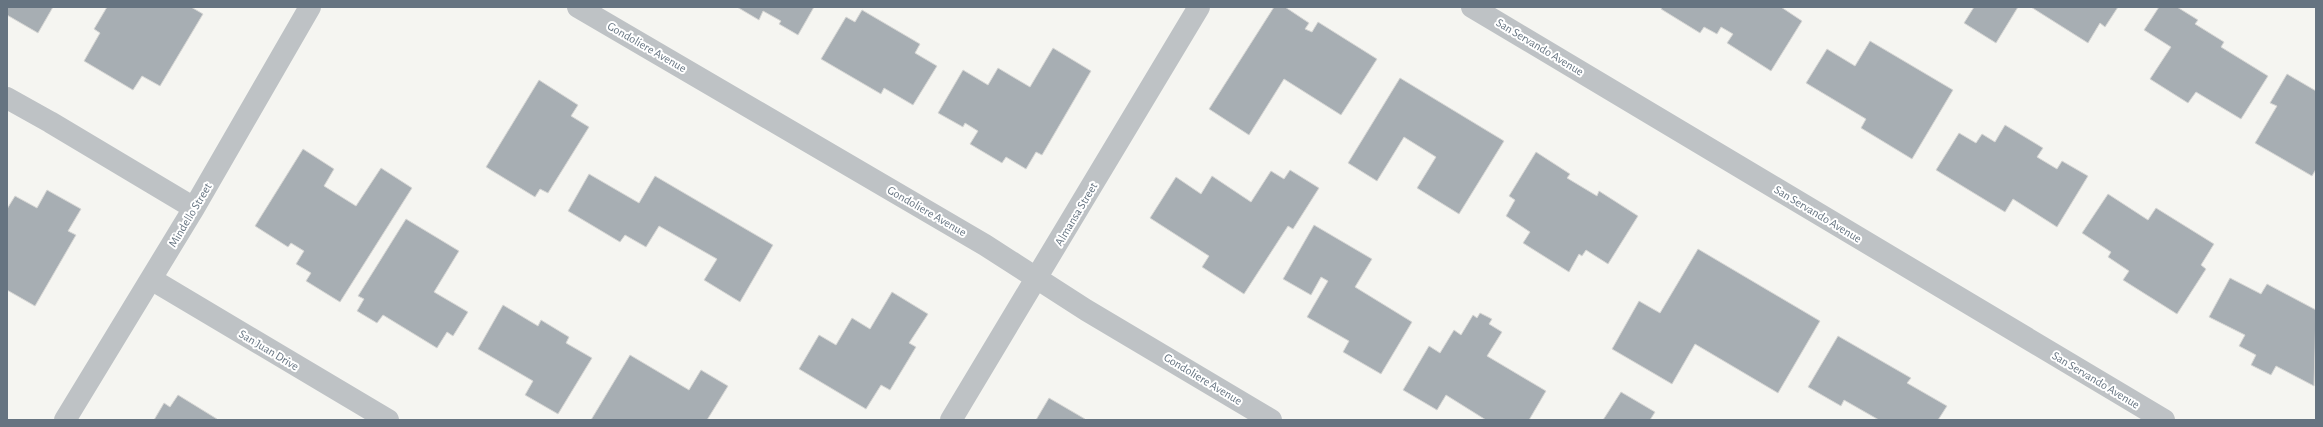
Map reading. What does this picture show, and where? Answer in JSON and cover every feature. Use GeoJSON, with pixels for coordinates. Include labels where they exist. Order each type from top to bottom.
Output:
{"type":"FeatureCollection","features":[{"type":"Feature","properties":{"kind":"street","name":"Mindello Street"},"geometry":{"type":"LineString","coordinates":[[65,420],[194,208],[310,7]]}},
{"type":"Feature","properties":{"kind":"street","name":"Gondoliere Avenue"},"geometry":{"type":"LineString","coordinates":[[578,7],[985,245],[1086,310],[1271,420]]}},
{"type":"Feature","properties":{"kind":"street","name":"Almansa Street"},"geometry":{"type":"LineString","coordinates":[[951,420],[1199,7]]}},
{"type":"Feature","properties":{"kind":"street","name":"San Servando Avenue"},"geometry":{"type":"LineString","coordinates":[[1472,7],[2164,420]]}},
{"type":"Feature","properties":{"kind":"street"},"geometry":{"type":"LineString","coordinates":[[7,98],[194,208]]}},
{"type":"Feature","properties":{"kind":"street","name":"San Juan Drive"},"geometry":{"type":"LineString","coordinates":[[151,279],[388,420]]}},
{"type":"Feature","properties":{"kind":"building"},"geometry":{"type":"Polygon","coordinates":[[[7,7],[53,7],[38,33],[7,15],[7,7]]]}},
{"type":"Feature","properties":{"kind":"building"},"geometry":{"type":"Polygon","coordinates":[[[107,7],[191,7],[203,14],[160,86],[142,76],[133,90],[84,61],[100,33],[94,29],[107,7]]]}},
{"type":"Feature","properties":{"kind":"building"},"geometry":{"type":"Polygon","coordinates":[[[737,7],[814,7],[798,35],[779,24],[781,21],[763,11],[759,20],[737,7]]]}},
{"type":"Feature","properties":{"kind":"building"},"geometry":{"type":"Polygon","coordinates":[[[1274,7],[1285,7],[1309,23],[1305,29],[1312,32],[1318,22],[1377,59],[1341,115],[1284,79],[1249,135],[1209,109],[1274,7]]]}},
{"type":"Feature","properties":{"kind":"building"},"geometry":{"type":"Polygon","coordinates":[[[1662,7],[1781,7],[1802,21],[1771,71],[1727,43],[1733,34],[1721,27],[1717,34],[1704,27],[1700,33],[1661,9],[1662,7]]]}},
{"type":"Feature","properties":{"kind":"building"},"geometry":{"type":"Polygon","coordinates":[[[1974,7],[2018,7],[1996,43],[1964,23],[1974,7]]]}},
{"type":"Feature","properties":{"kind":"building"},"geometry":{"type":"Polygon","coordinates":[[[2031,7],[2118,7],[2105,27],[2100,23],[2088,43],[2031,7]]]}},
{"type":"Feature","properties":{"kind":"building"},"geometry":{"type":"Polygon","coordinates":[[[2159,7],[2177,7],[2198,20],[2195,24],[2224,42],[2221,47],[2268,76],[2241,119],[2196,92],[2188,103],[2150,79],[2171,47],[2144,30],[2159,7]]]}},
{"type":"Feature","properties":{"kind":"building"},"geometry":{"type":"Polygon","coordinates":[[[862,10],[920,44],[915,53],[937,66],[913,105],[884,88],[881,94],[821,59],[846,17],[855,22],[862,10]]]}},
{"type":"Feature","properties":{"kind":"building"},"geometry":{"type":"Polygon","coordinates":[[[1870,41],[1953,90],[1912,159],[1861,128],[1866,119],[1806,83],[1827,49],[1855,66],[1870,41]]]}},
{"type":"Feature","properties":{"kind":"building"},"geometry":{"type":"Polygon","coordinates":[[[1053,48],[1091,71],[1042,155],[1036,152],[1026,169],[1006,157],[1002,163],[970,144],[978,131],[965,123],[963,127],[938,113],[963,70],[988,85],[998,68],[1030,87],[1053,48]]]}},
{"type":"Feature","properties":{"kind":"building"},"geometry":{"type":"Polygon","coordinates":[[[2287,74],[2316,91],[2316,169],[2312,176],[2255,143],[2277,106],[2270,103],[2287,74]]]}},
{"type":"Feature","properties":{"kind":"building"},"geometry":{"type":"Polygon","coordinates":[[[1400,78],[1504,141],[1459,214],[1417,188],[1436,157],[1404,137],[1377,181],[1348,163],[1400,78]]]}},
{"type":"Feature","properties":{"kind":"building"},"geometry":{"type":"Polygon","coordinates":[[[539,80],[578,105],[571,116],[589,127],[548,193],[540,189],[535,197],[486,167],[539,80]]]}},
{"type":"Feature","properties":{"kind":"building"},"geometry":{"type":"Polygon","coordinates":[[[2005,125],[2043,148],[2037,157],[2057,169],[2062,161],[2088,176],[2057,227],[2013,199],[2005,212],[1936,170],[1959,133],[1976,143],[1982,134],[1995,142],[2005,125]]]}},
{"type":"Feature","properties":{"kind":"building"},"geometry":{"type":"Polygon","coordinates":[[[303,149],[334,169],[324,186],[356,206],[381,168],[412,188],[340,302],[306,281],[311,273],[296,264],[304,251],[291,243],[288,247],[255,226],[303,149]]]}},
{"type":"Feature","properties":{"kind":"building"},"geometry":{"type":"Polygon","coordinates":[[[1536,152],[1570,174],[1567,178],[1597,196],[1599,191],[1638,216],[1608,264],[1586,250],[1582,256],[1579,254],[1569,272],[1523,243],[1530,232],[1506,216],[1515,200],[1509,196],[1536,152]]]}},
{"type":"Feature","properties":{"kind":"building"},"geometry":{"type":"Polygon","coordinates":[[[1290,170],[1319,188],[1293,229],[1288,226],[1244,294],[1202,267],[1209,256],[1150,218],[1176,177],[1201,194],[1212,176],[1251,202],[1271,171],[1284,179],[1290,170]]]}},
{"type":"Feature","properties":{"kind":"building"},"geometry":{"type":"Polygon","coordinates":[[[589,174],[639,203],[655,176],[773,245],[740,302],[704,280],[717,259],[659,226],[646,247],[625,235],[620,242],[568,211],[589,174]]]}},
{"type":"Feature","properties":{"kind":"building"},"geometry":{"type":"Polygon","coordinates":[[[47,190],[81,209],[68,231],[76,235],[35,306],[7,290],[7,209],[15,196],[37,208],[47,190]]]}},
{"type":"Feature","properties":{"kind":"building"},"geometry":{"type":"Polygon","coordinates":[[[2108,194],[2148,220],[2156,208],[2214,244],[2201,265],[2206,269],[2177,314],[2123,280],[2129,271],[2108,257],[2111,252],[2082,233],[2108,194]]]}},
{"type":"Feature","properties":{"kind":"building"},"geometry":{"type":"Polygon","coordinates":[[[406,219],[459,251],[434,292],[468,312],[453,336],[447,332],[437,348],[383,315],[377,323],[357,311],[364,299],[358,296],[406,219]]]}},
{"type":"Feature","properties":{"kind":"building"},"geometry":{"type":"Polygon","coordinates":[[[1314,225],[1372,259],[1355,287],[1412,322],[1381,374],[1343,352],[1349,341],[1307,317],[1328,281],[1321,277],[1311,295],[1283,279],[1314,225]]]}},
{"type":"Feature","properties":{"kind":"building"},"geometry":{"type":"Polygon","coordinates":[[[1698,249],[1820,321],[1778,393],[1695,344],[1672,384],[1612,349],[1639,301],[1660,313],[1698,249]]]}},
{"type":"Feature","properties":{"kind":"building"},"geometry":{"type":"Polygon","coordinates":[[[2230,278],[2261,294],[2267,284],[2316,310],[2314,386],[2276,366],[2271,375],[2251,365],[2256,355],[2239,346],[2245,335],[2209,317],[2230,278]]]}},
{"type":"Feature","properties":{"kind":"building"},"geometry":{"type":"Polygon","coordinates":[[[892,292],[928,314],[909,343],[916,347],[890,390],[881,385],[866,409],[799,369],[819,335],[836,345],[852,318],[870,329],[892,292]]]}},
{"type":"Feature","properties":{"kind":"building"},"geometry":{"type":"Polygon","coordinates":[[[503,305],[538,326],[541,320],[569,337],[566,343],[592,358],[558,414],[525,395],[533,381],[478,349],[503,305]]]}},
{"type":"Feature","properties":{"kind":"building"},"geometry":{"type":"Polygon","coordinates":[[[1480,313],[1492,319],[1489,324],[1502,332],[1487,356],[1546,391],[1529,420],[1486,420],[1446,395],[1437,410],[1403,390],[1429,346],[1440,353],[1454,330],[1461,335],[1473,315],[1477,318],[1480,313]]]}},
{"type":"Feature","properties":{"kind":"building"},"geometry":{"type":"Polygon","coordinates":[[[1838,336],[1911,378],[1907,383],[1947,406],[1938,420],[1879,420],[1844,400],[1841,406],[1808,387],[1838,336]]]}},
{"type":"Feature","properties":{"kind":"building"},"geometry":{"type":"Polygon","coordinates":[[[630,355],[689,390],[701,370],[728,386],[707,420],[591,420],[630,355]]]}},
{"type":"Feature","properties":{"kind":"building"},"geometry":{"type":"Polygon","coordinates":[[[1621,392],[1655,412],[1650,420],[1603,420],[1621,392]]]}},
{"type":"Feature","properties":{"kind":"building"},"geometry":{"type":"Polygon","coordinates":[[[178,395],[217,419],[154,420],[164,403],[170,407],[178,395]]]}},
{"type":"Feature","properties":{"kind":"building"},"geometry":{"type":"Polygon","coordinates":[[[1049,398],[1085,419],[1036,420],[1049,398]]]}}]}
